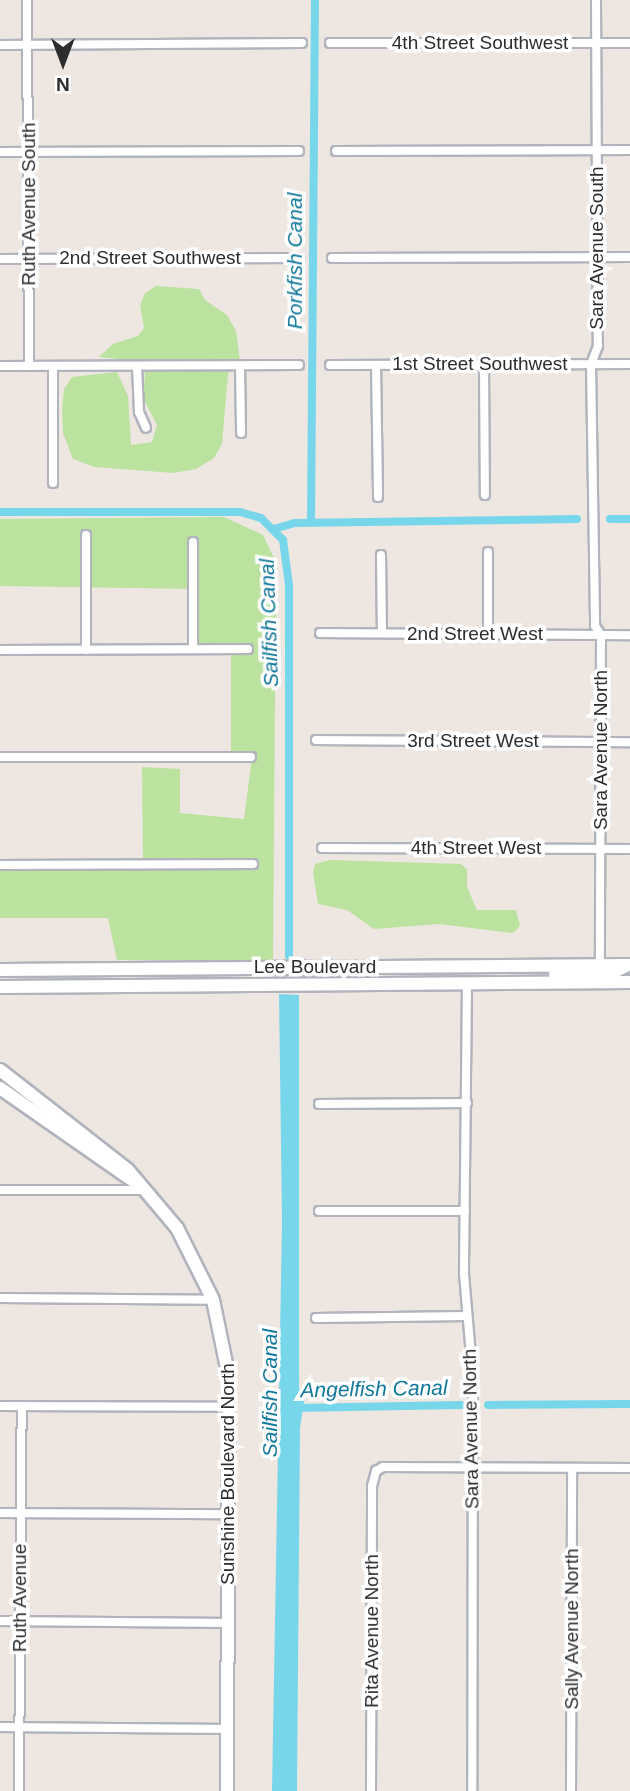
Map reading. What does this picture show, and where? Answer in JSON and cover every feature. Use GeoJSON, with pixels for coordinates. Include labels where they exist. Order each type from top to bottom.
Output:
{"type":"FeatureCollection","features":[{"type":"Feature","properties":{"kind":"main road","name":"Lee Boulevard"},"geometry":{"type":"LineString","coordinates":[[0,971],[630,965]]}},
{"type":"Feature","properties":{"kind":"main road"},"geometry":{"type":"LineString","coordinates":[[467,984],[486,975],[610,974],[630,965]]}},
{"type":"Feature","properties":{"kind":"main road","name":"Lee Boulevard"},"geometry":{"type":"LineString","coordinates":[[0,987],[630,982]]}},
{"type":"Feature","properties":{"kind":"main road","name":"Sunshine Boulevard North"},"geometry":{"type":"LineString","coordinates":[[0,1070],[103,1148],[141,1186],[187,1244],[213,1300],[225,1343],[230,1407],[227,1791]]}},
{"type":"Feature","properties":{"kind":"main road","name":"Sunshine Boulevard North"},"geometry":{"type":"LineString","coordinates":[[0,1088],[141,1186]]}},
{"type":"Feature","properties":{"kind":"main road"},"geometry":{"type":"LineString","coordinates":[[44,1103],[45,1121],[53,1119],[103,1148]]}},
{"type":"Feature","properties":{"kind":"street","name":"Ruth Avenue South"},"geometry":{"type":"LineString","coordinates":[[27,0],[29,366]]}},
{"type":"Feature","properties":{"kind":"street","name":"Sara Avenue South"},"geometry":{"type":"LineString","coordinates":[[595,537],[591,364],[598,346],[596,0]]}},
{"type":"Feature","properties":{"kind":"street"},"geometry":{"type":"LineString","coordinates":[[0,44],[302,43]]}},
{"type":"Feature","properties":{"kind":"street","name":"4th Street Southwest"},"geometry":{"type":"LineString","coordinates":[[330,43],[630,43]]}},
{"type":"Feature","properties":{"kind":"street"},"geometry":{"type":"LineString","coordinates":[[336,151],[630,150]]}},
{"type":"Feature","properties":{"kind":"street"},"geometry":{"type":"LineString","coordinates":[[0,152],[299,151]]}},
{"type":"Feature","properties":{"kind":"street"},"geometry":{"type":"LineString","coordinates":[[332,258],[630,257]]}},
{"type":"Feature","properties":{"kind":"street","name":"2nd Street Southwest"},"geometry":{"type":"LineString","coordinates":[[0,259],[300,258]]}},
{"type":"Feature","properties":{"kind":"street","name":"1st Street Southwest"},"geometry":{"type":"LineString","coordinates":[[330,365],[630,364]]}},
{"type":"Feature","properties":{"kind":"street"},"geometry":{"type":"LineString","coordinates":[[0,366],[299,365]]}},
{"type":"Feature","properties":{"kind":"street"},"geometry":{"type":"LineString","coordinates":[[376,365],[377,497]]}},
{"type":"Feature","properties":{"kind":"street"},"geometry":{"type":"LineString","coordinates":[[484,365],[485,495]]}},
{"type":"Feature","properties":{"kind":"street"},"geometry":{"type":"LineString","coordinates":[[53,366],[53,483]]}},
{"type":"Feature","properties":{"kind":"street"},"geometry":{"type":"LineString","coordinates":[[137,366],[139,412],[146,429]]}},
{"type":"Feature","properties":{"kind":"street"},"geometry":{"type":"LineString","coordinates":[[240,366],[242,433]]}},
{"type":"Feature","properties":{"kind":"street"},"geometry":{"type":"LineString","coordinates":[[86,535],[86,650]]}},
{"type":"Feature","properties":{"kind":"street","name":"Sara Avenue North"},"geometry":{"type":"LineString","coordinates":[[595,537],[595,626],[601,635],[600,965]]}},
{"type":"Feature","properties":{"kind":"street"},"geometry":{"type":"LineString","coordinates":[[193,542],[193,649]]}},
{"type":"Feature","properties":{"kind":"street"},"geometry":{"type":"LineString","coordinates":[[488,552],[488,634]]}},
{"type":"Feature","properties":{"kind":"street"},"geometry":{"type":"LineString","coordinates":[[381,555],[382,634]]}},
{"type":"Feature","properties":{"kind":"street","name":"2nd Street West"},"geometry":{"type":"LineString","coordinates":[[320,634],[630,635]]}},
{"type":"Feature","properties":{"kind":"street"},"geometry":{"type":"LineString","coordinates":[[0,650],[248,649]]}},
{"type":"Feature","properties":{"kind":"street","name":"3rd Street West"},"geometry":{"type":"LineString","coordinates":[[316,740],[630,743]]}},
{"type":"Feature","properties":{"kind":"street"},"geometry":{"type":"LineString","coordinates":[[0,757],[251,757]]}},
{"type":"Feature","properties":{"kind":"street","name":"4th Street West"},"geometry":{"type":"LineString","coordinates":[[322,848],[630,849]]}},
{"type":"Feature","properties":{"kind":"street"},"geometry":{"type":"LineString","coordinates":[[0,865],[253,864]]}},
{"type":"Feature","properties":{"kind":"street","name":"Sara Avenue North"},"geometry":{"type":"LineString","coordinates":[[467,984],[465,1211],[472,1468],[472,1791]]}},
{"type":"Feature","properties":{"kind":"street"},"geometry":{"type":"LineString","coordinates":[[319,1104],[467,1103]]}},
{"type":"Feature","properties":{"kind":"street"},"geometry":{"type":"LineString","coordinates":[[0,1190],[141,1186]]}},
{"type":"Feature","properties":{"kind":"street"},"geometry":{"type":"LineString","coordinates":[[319,1211],[465,1211]]}},
{"type":"Feature","properties":{"kind":"street"},"geometry":{"type":"LineString","coordinates":[[0,1298],[213,1300]]}},
{"type":"Feature","properties":{"kind":"street"},"geometry":{"type":"LineString","coordinates":[[316,1318],[467,1316]]}},
{"type":"Feature","properties":{"kind":"street"},"geometry":{"type":"LineString","coordinates":[[0,1406],[230,1407]]}},
{"type":"Feature","properties":{"kind":"street","name":"Ruth Avenue"},"geometry":{"type":"LineString","coordinates":[[19,1791],[22,1406]]}},
{"type":"Feature","properties":{"kind":"street","name":"Rita Avenue North"},"geometry":{"type":"LineString","coordinates":[[371,1791],[372,1486],[376,1471],[383,1467],[472,1468]]}},
{"type":"Feature","properties":{"kind":"street"},"geometry":{"type":"LineString","coordinates":[[472,1468],[630,1468]]}},
{"type":"Feature","properties":{"kind":"street","name":"Sally Avenue North"},"geometry":{"type":"LineString","coordinates":[[571,1791],[572,1468]]}},
{"type":"Feature","properties":{"kind":"street"},"geometry":{"type":"LineString","coordinates":[[0,1513],[229,1514]]}},
{"type":"Feature","properties":{"kind":"street"},"geometry":{"type":"LineString","coordinates":[[0,1621],[228,1623]]}},
{"type":"Feature","properties":{"kind":"street"},"geometry":{"type":"LineString","coordinates":[[0,1727],[228,1729]]}},
{"type":"Feature","properties":{"kind":"green space"},"geometry":{"type":"Polygon","coordinates":[[[156,286],[199,289],[205,300],[227,315],[236,331],[240,360],[232,360],[228,375],[222,444],[214,458],[196,469],[173,473],[94,467],[73,459],[63,433],[62,409],[64,389],[72,377],[117,372],[128,396],[131,445],[152,442],[157,425],[143,398],[145,374],[138,361],[99,357],[113,344],[138,336],[144,328],[140,306],[145,293],[156,286]]]}},
{"type":"Feature","properties":{"kind":"green space"},"geometry":{"type":"Polygon","coordinates":[[[224,517],[263,535],[276,562],[273,960],[117,960],[108,918],[0,918],[0,865],[143,864],[142,767],[180,769],[180,813],[244,819],[252,757],[231,757],[231,651],[188,646],[197,589],[0,586],[0,519],[224,517]]]}},
{"type":"Feature","properties":{"kind":"green space"},"geometry":{"type":"Polygon","coordinates":[[[330,860],[461,864],[467,869],[467,887],[477,910],[516,910],[520,926],[513,933],[439,924],[374,929],[347,910],[318,904],[313,872],[315,864],[330,860]]]}},
{"type":"Feature","properties":{"kind":"water"},"geometry":{"type":"Polygon","coordinates":[[[279,994],[299,995],[299,1388],[305,1396],[300,1428],[297,1791],[272,1791],[282,1222],[279,994]]]}},
{"type":"Feature","properties":{"kind":"waterway","name":"Porkfish Canal"},"geometry":{"type":"LineString","coordinates":[[311,522],[315,0]]}},
{"type":"Feature","properties":{"kind":"waterway","name":"Sailfish Canal"},"geometry":{"type":"LineString","coordinates":[[0,512],[240,512],[261,518],[283,540],[289,585],[289,956]]}},
{"type":"Feature","properties":{"kind":"waterway"},"geometry":{"type":"LineString","coordinates":[[274,529],[295,523],[577,519]]}},
{"type":"Feature","properties":{"kind":"waterway"},"geometry":{"type":"LineString","coordinates":[[610,519],[630,519]]}},
{"type":"Feature","properties":{"kind":"waterway","name":"Angelfish Canal"},"geometry":{"type":"LineString","coordinates":[[488,1405],[630,1404]]}},
{"type":"Feature","properties":{"kind":"waterway","name":"Angelfish Canal"},"geometry":{"type":"LineString","coordinates":[[295,1408],[461,1405]]}}]}
